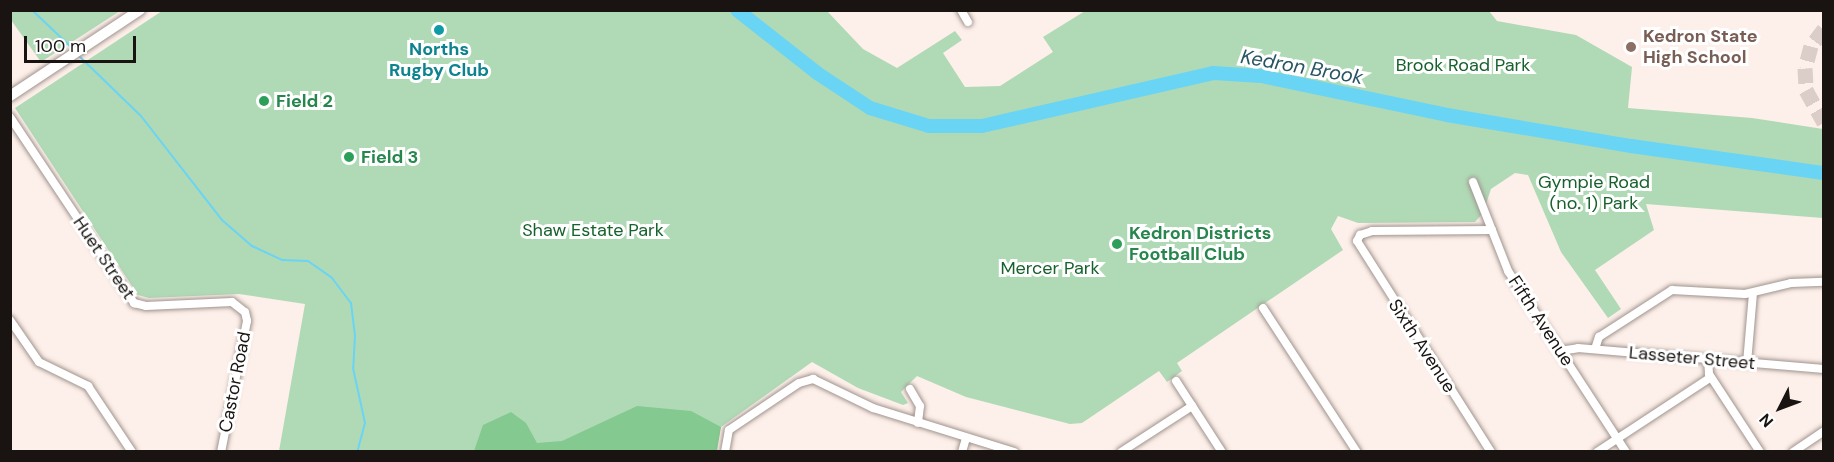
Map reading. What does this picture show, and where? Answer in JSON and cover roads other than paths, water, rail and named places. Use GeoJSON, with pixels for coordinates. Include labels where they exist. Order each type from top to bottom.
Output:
{"type":"FeatureCollection","features":[{"type":"Feature","properties":{"kind":"street"},"geometry":{"type":"LineString","coordinates":[[10,96],[140,10]]}},
{"type":"Feature","properties":{"kind":"street"},"geometry":{"type":"LineString","coordinates":[[961,10],[968,22]]}},
{"type":"Feature","properties":{"kind":"street","name":"Huet Street"},"geometry":{"type":"LineString","coordinates":[[10,117],[134,303],[146,306],[232,302],[245,312]]}},
{"type":"Feature","properties":{"kind":"street","name":"Fifth Avenue"},"geometry":{"type":"LineString","coordinates":[[1473,182],[1508,271],[1626,452]]}},
{"type":"Feature","properties":{"kind":"street","name":"Sixth Avenue"},"geometry":{"type":"LineString","coordinates":[[1491,452],[1362,254],[1358,238],[1372,231],[1492,231]]}},
{"type":"Feature","properties":{"kind":"street"},"geometry":{"type":"LineString","coordinates":[[1595,349],[1599,337],[1668,291],[1682,289],[1753,293],[1791,284],[1824,282]]}},
{"type":"Feature","properties":{"kind":"street"},"geometry":{"type":"LineString","coordinates":[[1748,363],[1753,293]]}},
{"type":"Feature","properties":{"kind":"street"},"geometry":{"type":"LineString","coordinates":[[1263,308],[1357,452]]}},
{"type":"Feature","properties":{"kind":"street","name":"Castor Road"},"geometry":{"type":"LineString","coordinates":[[221,452],[247,321],[245,312]]}},
{"type":"Feature","properties":{"kind":"street"},"geometry":{"type":"LineString","coordinates":[[10,320],[39,362],[88,386],[132,452]]}},
{"type":"Feature","properties":{"kind":"street","name":"Lasseter Street"},"geometry":{"type":"LineString","coordinates":[[1560,351],[1595,349],[1824,369]]}},
{"type":"Feature","properties":{"kind":"street"},"geometry":{"type":"LineString","coordinates":[[1708,359],[1711,377],[1760,452]]}},
{"type":"Feature","properties":{"kind":"street"},"geometry":{"type":"LineString","coordinates":[[1597,452],[1711,377]]}},
{"type":"Feature","properties":{"kind":"street"},"geometry":{"type":"LineString","coordinates":[[725,452],[726,434],[735,425],[799,383],[816,380],[856,401],[918,423],[1014,452]]}},
{"type":"Feature","properties":{"kind":"street"},"geometry":{"type":"LineString","coordinates":[[1176,381],[1222,452]]}},
{"type":"Feature","properties":{"kind":"street"},"geometry":{"type":"LineString","coordinates":[[910,390],[920,406],[918,423]]}},
{"type":"Feature","properties":{"kind":"street"},"geometry":{"type":"LineString","coordinates":[[1121,452],[1192,406]]}},
{"type":"Feature","properties":{"kind":"street"},"geometry":{"type":"LineString","coordinates":[[1793,452],[1824,431]]}},
{"type":"Feature","properties":{"kind":"street"},"geometry":{"type":"LineString","coordinates":[[962,452],[966,438]]}},
{"type":"Feature","properties":{"kind":"waterway"},"geometry":{"type":"LineString","coordinates":[[32,10],[74,50]]}},
{"type":"Feature","properties":{"kind":"waterway","name":"Kedron Brook"},"geometry":{"type":"LineString","coordinates":[[737,10],[817,73],[870,108],[929,126],[982,126],[1213,73],[1261,76],[1447,115],[1631,146],[1824,173]]}},
{"type":"Feature","properties":{"kind":"waterway"},"geometry":{"type":"LineString","coordinates":[[77,54],[141,116],[222,220],[252,246],[282,260],[308,261],[332,278],[351,303],[355,335],[353,368],[365,423],[357,452]]}},
{"type":"Feature","properties":{"kind":"tunnel"},"geometry":{"type":"LineString","coordinates":[[1824,29],[1811,46],[1805,68],[1806,90],[1824,122]]}},
{"type":"Feature","properties":{"kind":"place","name":"Norths Rugby Club"},"geometry":{"type":"Point","coordinates":[439,30]}},
{"type":"Feature","properties":{"kind":"place","name":"Kedron State High School"},"geometry":{"type":"Point","coordinates":[1631,47]}},
{"type":"Feature","properties":{"kind":"place","name":"Field 2"},"geometry":{"type":"Point","coordinates":[264,101]}},
{"type":"Feature","properties":{"kind":"place","name":"Field 3"},"geometry":{"type":"Point","coordinates":[349,157]}},
{"type":"Feature","properties":{"kind":"place","name":"Kedron Districts Football Club"},"geometry":{"type":"Point","coordinates":[1117,244]}},
{"type":"Feature","properties":{"kind":"park label","name":"Brook Road Park"},"geometry":{"type":"Point","coordinates":[1463,65]}},
{"type":"Feature","properties":{"kind":"park label","name":"Gympie Road (no. 1) Park"},"geometry":{"type":"Point","coordinates":[1594,193]}},
{"type":"Feature","properties":{"kind":"park label","name":"Shaw Estate Park"},"geometry":{"type":"Point","coordinates":[593,230]}},
{"type":"Feature","properties":{"kind":"park label","name":"Mercer Park"},"geometry":{"type":"Point","coordinates":[1050,268]}}]}
